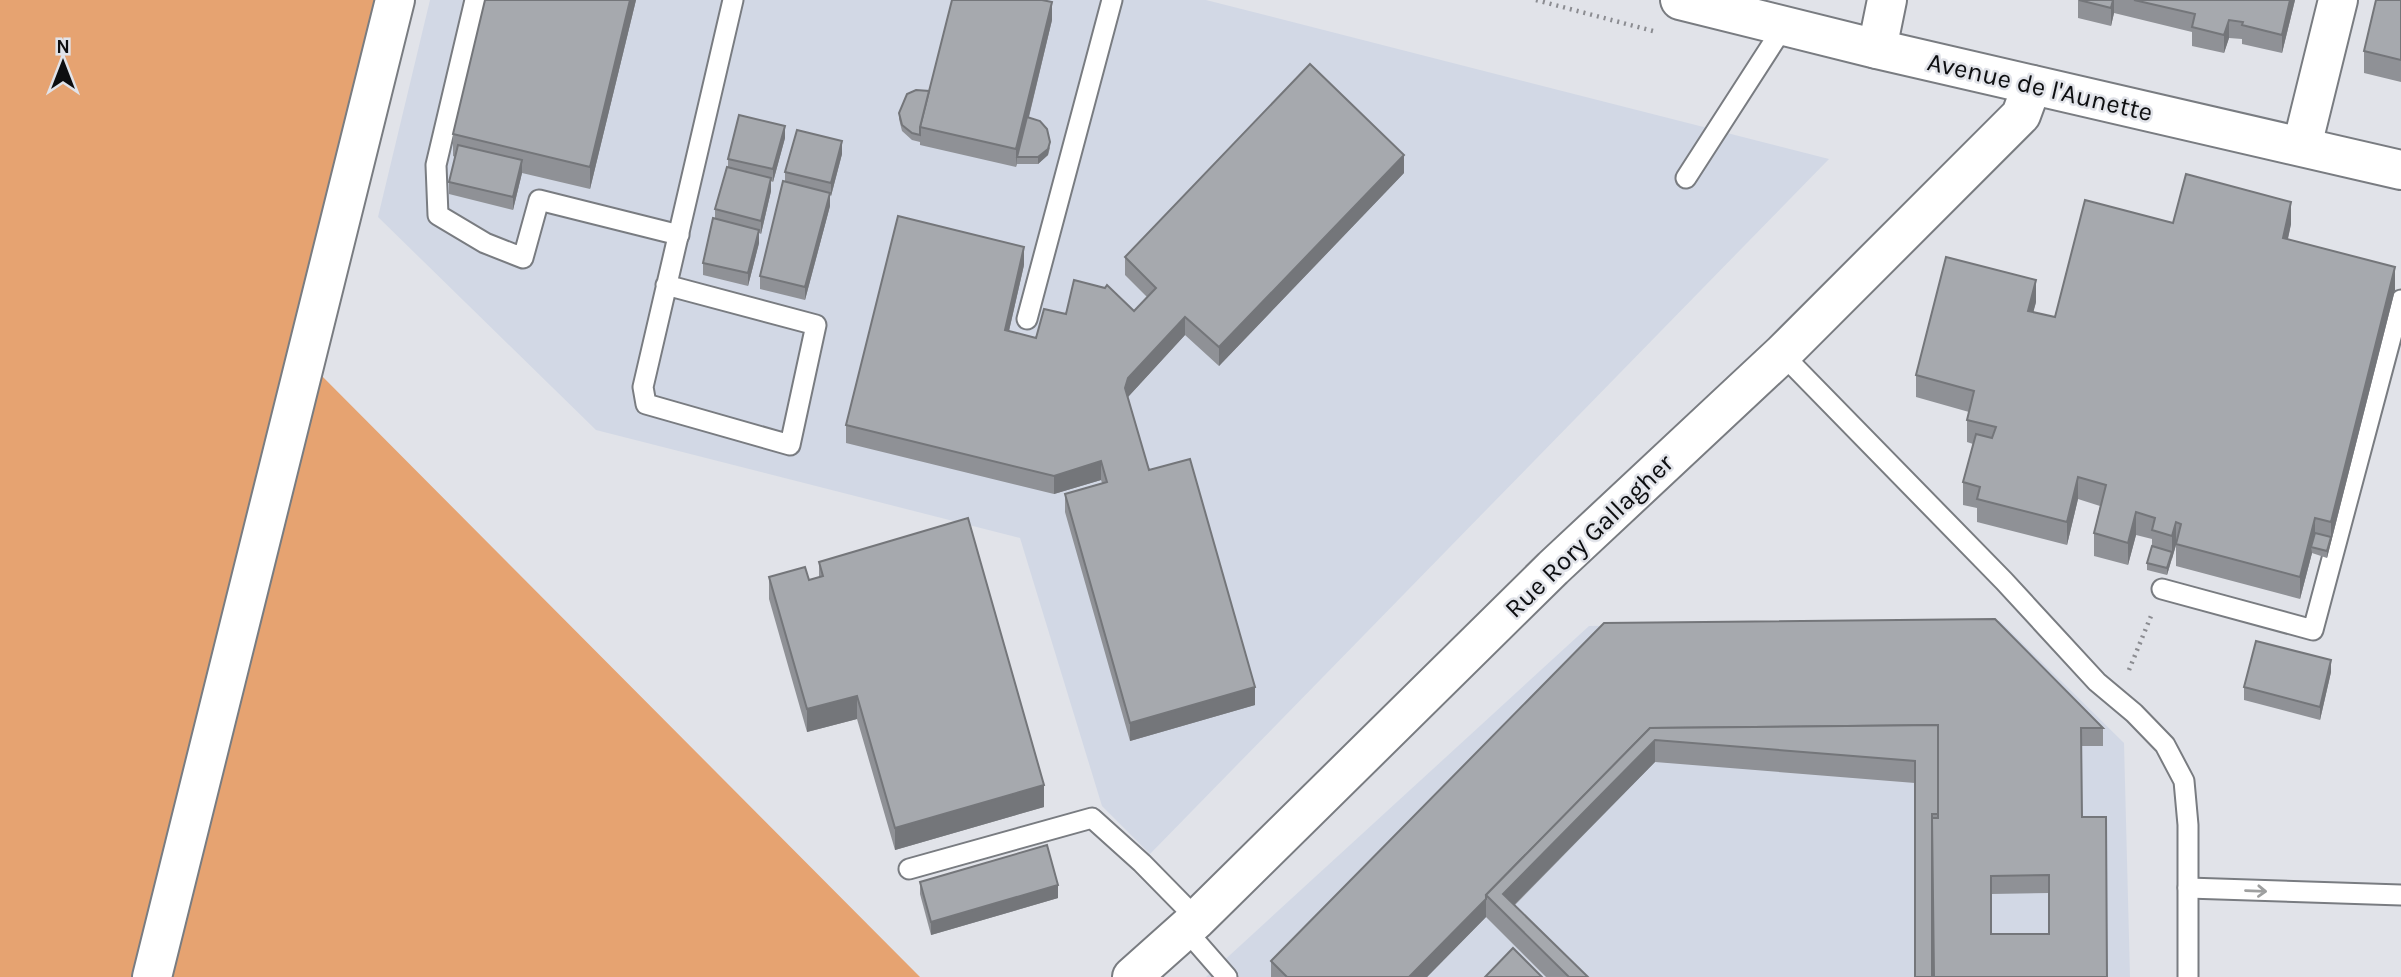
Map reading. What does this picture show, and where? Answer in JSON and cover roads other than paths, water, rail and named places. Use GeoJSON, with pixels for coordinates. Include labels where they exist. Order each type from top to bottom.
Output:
{"type":"FeatureCollection","features":[{"type":"Feature","properties":{"kind":"street"},"geometry":{"type":"LineString","coordinates":[[152,977],[395,0]]}},
{"type":"Feature","properties":{"kind":"street","name":"Avenue de l'Aunette"},"geometry":{"type":"LineString","coordinates":[[1680,0],[1877,49],[2401,170]]}},
{"type":"Feature","properties":{"kind":"street"},"geometry":{"type":"LineString","coordinates":[[1877,49],[1887,0]]}},
{"type":"Feature","properties":{"kind":"street"},"geometry":{"type":"LineString","coordinates":[[2302,146],[2338,0]]}},
{"type":"Feature","properties":{"kind":"street","name":"Rue Rory Gallagher"},"geometry":{"type":"LineString","coordinates":[[1132,977],[1191,924],[1553,568],[1782,354],[2021,115],[2032,85]]}},
{"type":"Feature","properties":{"kind":"lane"},"geometry":{"type":"LineString","coordinates":[[475,0],[436,165],[439,215],[485,243],[523,258],[539,200],[678,235]]}},
{"type":"Feature","properties":{"kind":"lane"},"geometry":{"type":"LineString","coordinates":[[666,285],[816,325],[790,445],[646,404],[643,387],[666,285],[733,0]]}},
{"type":"Feature","properties":{"kind":"lane"},"geometry":{"type":"LineString","coordinates":[[1027,319],[1112,0]]}},
{"type":"Feature","properties":{"kind":"lane"},"geometry":{"type":"LineString","coordinates":[[1686,178],[1784,26]]}},
{"type":"Feature","properties":{"kind":"lane"},"geometry":{"type":"LineString","coordinates":[[2162,589],[2314,630],[2401,300]]}},
{"type":"Feature","properties":{"kind":"lane"},"geometry":{"type":"LineString","coordinates":[[1782,354],[2004,581],[2097,682],[2134,713],[2165,745],[2184,781],[2188,825],[2188,977]]}},
{"type":"Feature","properties":{"kind":"lane"},"geometry":{"type":"LineString","coordinates":[[909,869],[1092,818],[1142,863],[1191,924],[1227,977]]}},
{"type":"Feature","properties":{"kind":"lane"},"geometry":{"type":"LineString","coordinates":[[2188,888],[2401,895]]}}]}
